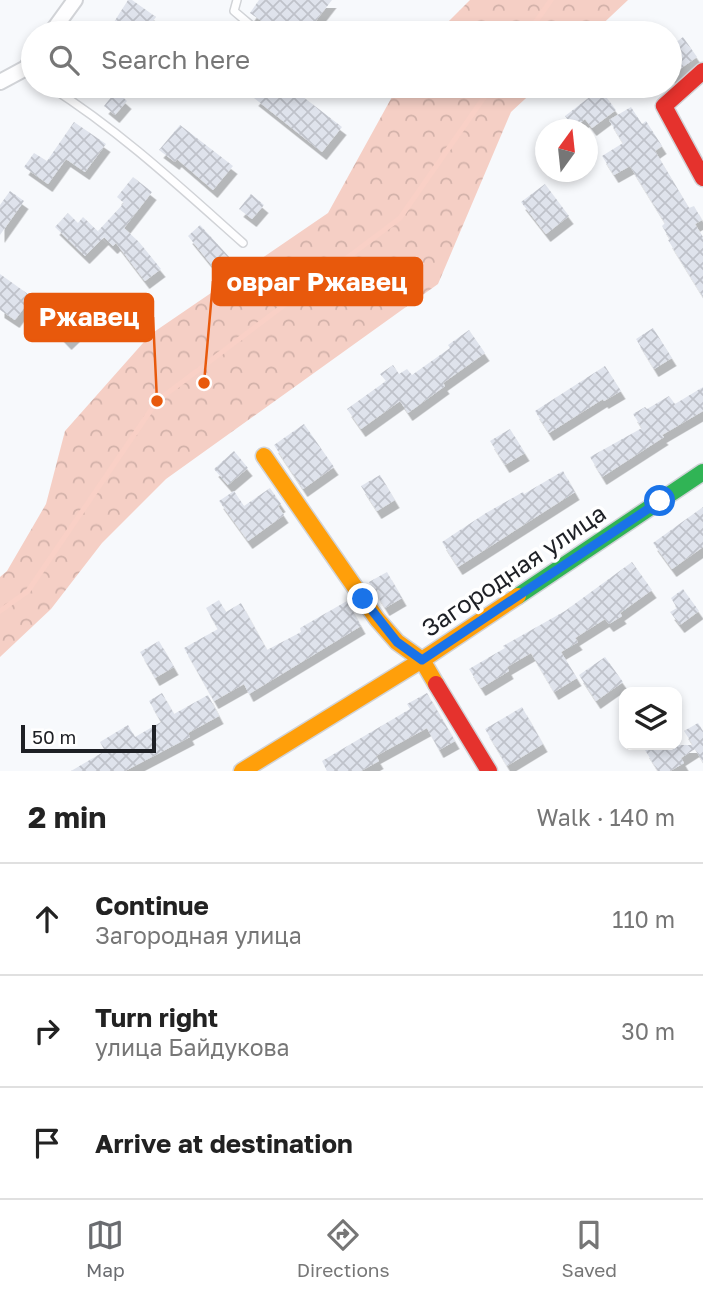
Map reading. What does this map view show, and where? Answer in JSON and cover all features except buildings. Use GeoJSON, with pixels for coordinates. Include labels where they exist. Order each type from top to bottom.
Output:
{"type":"FeatureCollection","features":[{"type":"Feature","properties":{"kind":"street"},"geometry":{"type":"LineString","coordinates":[[60,21],[75,0]]}},
{"type":"Feature","properties":{"kind":"street"},"geometry":{"type":"LineString","coordinates":[[682,90],[703,71]]}},
{"type":"Feature","properties":{"kind":"street"},"geometry":{"type":"LineString","coordinates":[[0,82],[21,72]]}},
{"type":"Feature","properties":{"kind":"street"},"geometry":{"type":"LineString","coordinates":[[673,98],[664,106],[703,178]]}},
{"type":"Feature","properties":{"kind":"street"},"geometry":{"type":"LineString","coordinates":[[264,456],[377,619],[397,642],[422,660],[489,771]]}},
{"type":"Feature","properties":{"kind":"street","name":"Загородная улица"},"geometry":{"type":"LineString","coordinates":[[242,771],[422,660],[703,472]]}},
{"type":"Feature","properties":{"kind":"lane"},"geometry":{"type":"LineString","coordinates":[[237,0],[234,11],[246,21]]}},
{"type":"Feature","properties":{"kind":"lane"},"geometry":{"type":"LineString","coordinates":[[69,98],[123,138],[243,243]]}},
{"type":"Feature","properties":{"kind":"green space"},"geometry":{"type":"Polygon","coordinates":[[[470,0],[628,0],[606,21],[449,21],[470,0]]]}},
{"type":"Feature","properties":{"kind":"green space"},"geometry":{"type":"Polygon","coordinates":[[[391,98],[526,98],[511,112],[438,284],[166,479],[102,543],[51,609],[0,657],[0,577],[7,571],[46,504],[65,431],[151,334],[328,213],[391,98]]]}},
{"type":"Feature","properties":{"kind":"waterway"},"geometry":{"type":"LineString","coordinates":[[536,21],[551,0]]}},
{"type":"Feature","properties":{"kind":"waterway"},"geometry":{"type":"LineString","coordinates":[[0,611],[28,591],[157,401],[400,218],[484,98]]}},
{"type":"Feature","properties":{"kind":"traffic: fast"},"geometry":{"type":"LineString","coordinates":[[518,596],[703,472]]}},
{"type":"Feature","properties":{"kind":"traffic: slow"},"geometry":{"type":"LineString","coordinates":[[264,456],[377,619],[397,642],[422,660],[436,684]]}},
{"type":"Feature","properties":{"kind":"traffic: slow"},"geometry":{"type":"LineString","coordinates":[[242,771],[422,660],[518,596]]}},
{"type":"Feature","properties":{"kind":"traffic: jam"},"geometry":{"type":"LineString","coordinates":[[682,90],[703,71]]}},
{"type":"Feature","properties":{"kind":"traffic: jam"},"geometry":{"type":"LineString","coordinates":[[673,98],[664,106],[703,178]]}},
{"type":"Feature","properties":{"kind":"traffic: jam"},"geometry":{"type":"LineString","coordinates":[[436,684],[489,771]]}},
{"type":"Feature","properties":{"kind":"place","name":"овраг Ржавец"},"geometry":{"type":"Point","coordinates":[204,383]}},
{"type":"Feature","properties":{"kind":"place","name":"Ржавец"},"geometry":{"type":"Point","coordinates":[157,401]}},
{"type":"Feature","properties":{"kind":"route"},"geometry":{"type":"LineString","coordinates":[[363,599],[397,642],[422,660],[660,501]]}}]}
